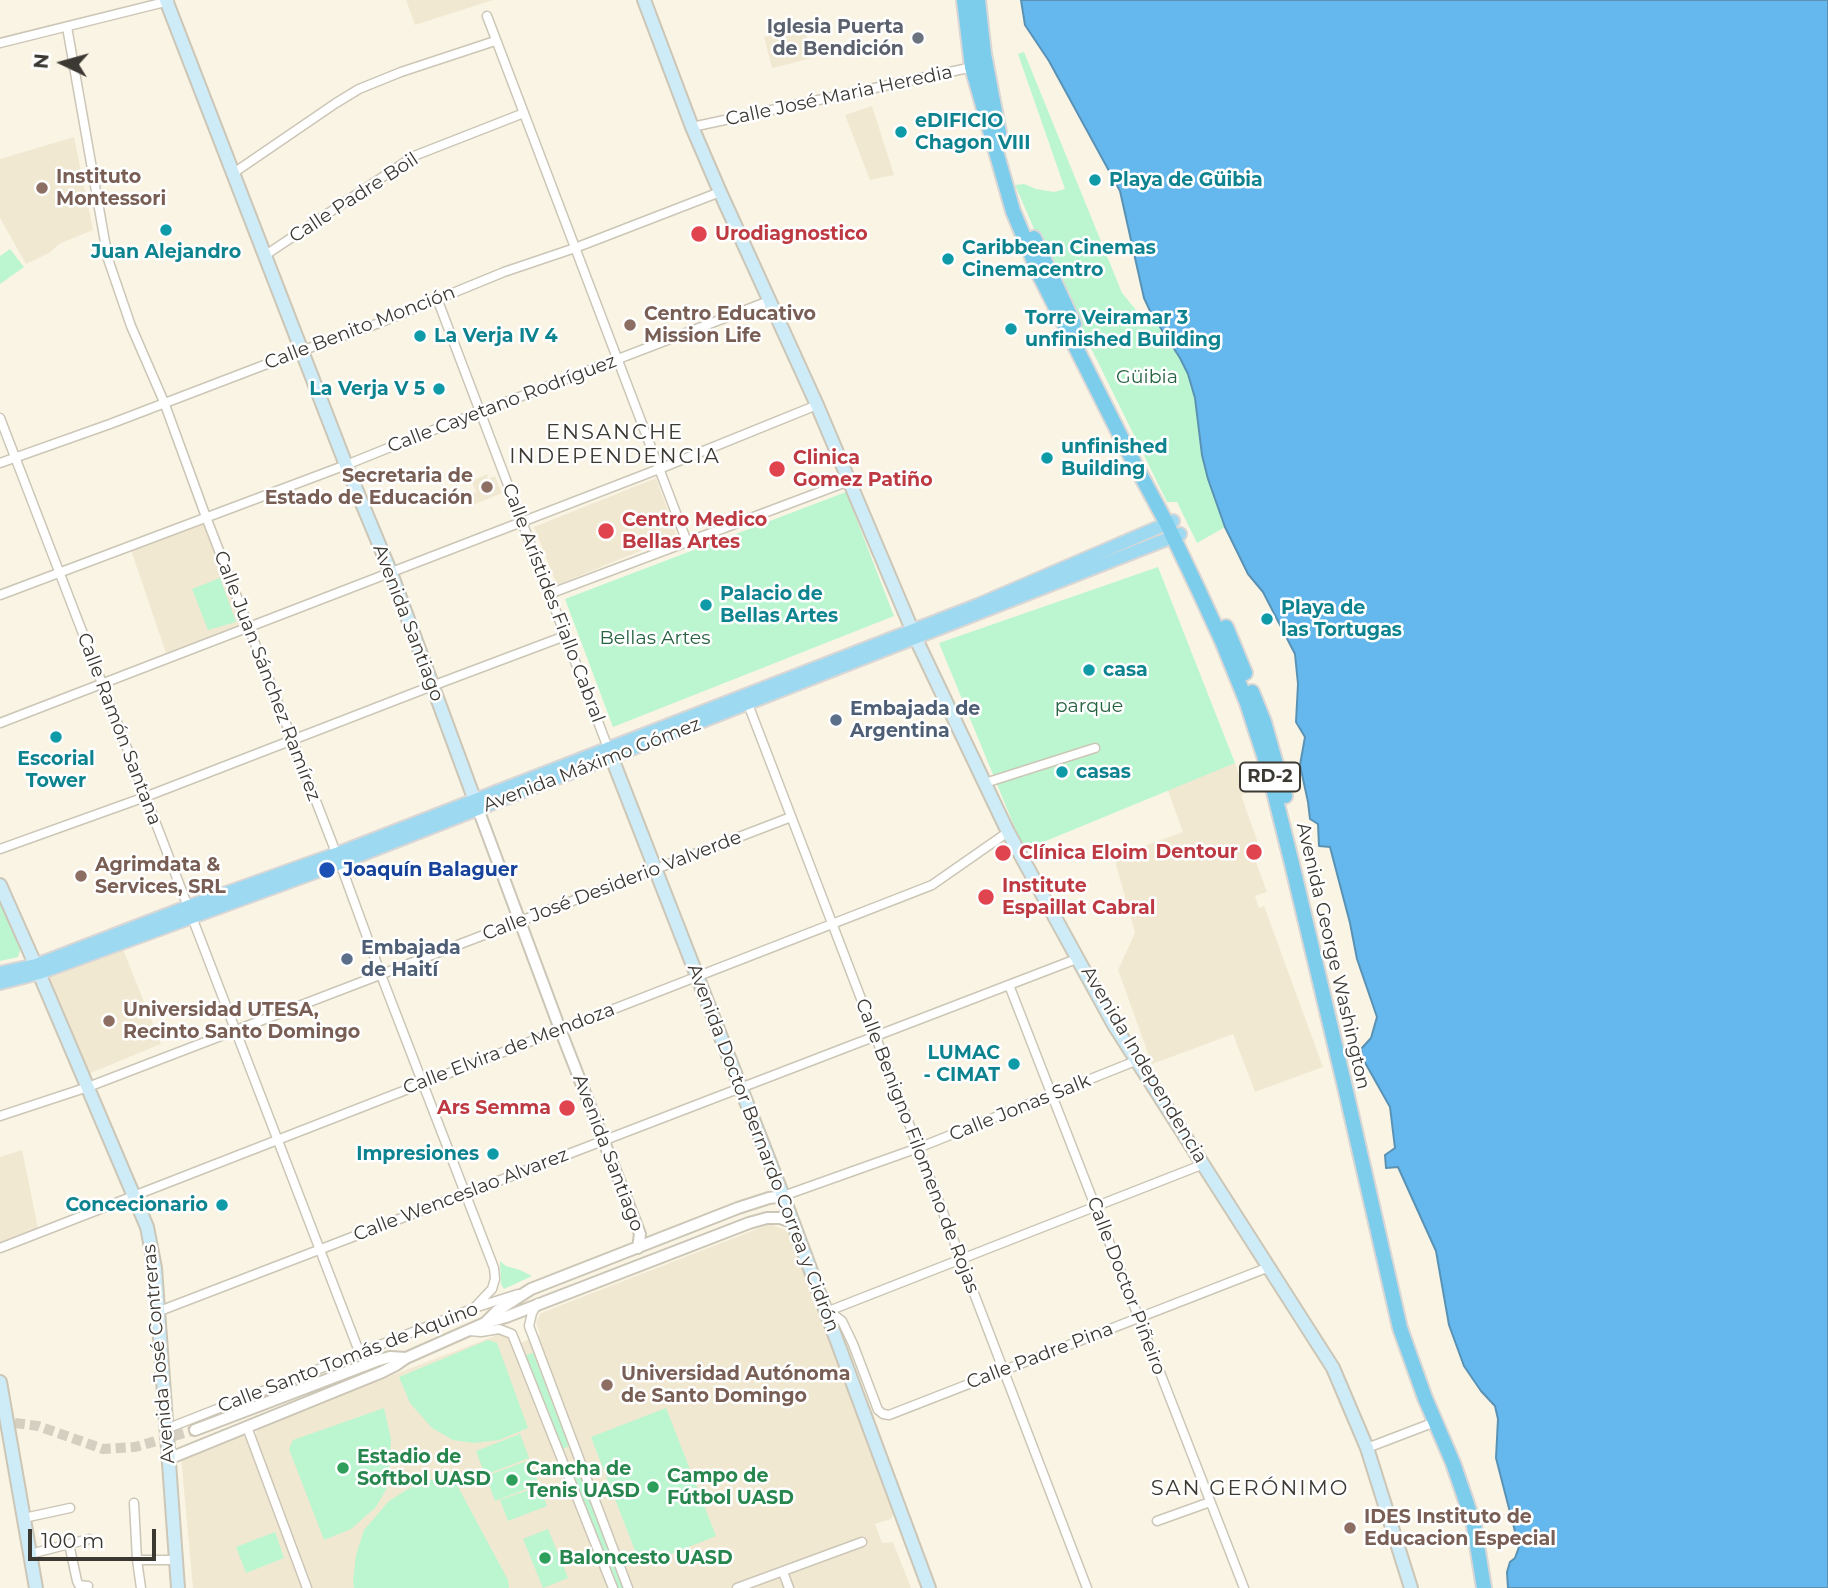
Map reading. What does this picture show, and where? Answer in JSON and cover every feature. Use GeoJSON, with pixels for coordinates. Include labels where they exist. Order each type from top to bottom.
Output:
{"type":"FeatureCollection","features":[{"type":"Feature","properties":{"kind":"highway","name":"Avenida George Washington"},"geometry":{"type":"LineString","coordinates":[[964,0],[1013,211],[1040,276],[1130,457],[1173,529],[1234,644],[1264,722],[1283,790],[1414,1344],[1462,1462],[1485,1535],[1490,1588]]}},
{"type":"Feature","properties":{"kind":"highway","name":"Avenida George Washington"},"geometry":{"type":"LineString","coordinates":[[978,0],[979,66]]}},
{"type":"Feature","properties":{"kind":"highway","name":"Avenida George Washington"},"geometry":{"type":"LineString","coordinates":[[1173,529],[1247,703],[1268,768],[1399,1328],[1466,1501],[1474,1526],[1483,1588]]}},
{"type":"Feature","properties":{"kind":"main road","name":"Avenida Santiago"},"geometry":{"type":"LineString","coordinates":[[168,0],[345,465],[391,573],[476,804]]}},
{"type":"Feature","properties":{"kind":"main road","name":"Avenida Independencia"},"geometry":{"type":"LineString","coordinates":[[644,0],[692,127],[720,192],[817,405],[914,635],[1008,832],[1114,1024],[1333,1368],[1367,1448],[1412,1588]]}},
{"type":"Feature","properties":{"kind":"main road","name":"Avenida Máximo Gómez"},"geometry":{"type":"LineString","coordinates":[[610,753],[748,704],[914,635],[978,605],[1173,529]]}},
{"type":"Feature","properties":{"kind":"main road","name":"Avenida Máximo Gómez"},"geometry":{"type":"LineString","coordinates":[[0,983],[338,858],[914,635]]}},
{"type":"Feature","properties":{"kind":"main road","name":"Avenida Doctor Bernardo Correa y Cidrón"},"geometry":{"type":"LineString","coordinates":[[610,753],[783,1196],[929,1588]]}},
{"type":"Feature","properties":{"kind":"main road","name":"Avenida José Contreras"},"geometry":{"type":"LineString","coordinates":[[0,886],[147,1227],[155,1268],[178,1588]]}},
{"type":"Feature","properties":{"kind":"main road","name":"Avenida Máximo Gómez"},"geometry":{"type":"LineString","coordinates":[[0,973],[38,969]]}},
{"type":"Feature","properties":{"kind":"main road"},"geometry":{"type":"LineString","coordinates":[[0,1382],[36,1588]]}},
{"type":"Feature","properties":{"kind":"street"},"geometry":{"type":"LineString","coordinates":[[0,43],[168,0]]}},
{"type":"Feature","properties":{"kind":"street"},"geometry":{"type":"LineString","coordinates":[[487,16],[687,542]]}},
{"type":"Feature","properties":{"kind":"street","name":"Calle Juan Sánchez Ramírez"},"geometry":{"type":"LineString","coordinates":[[67,27],[108,259],[131,326],[164,402],[494,1268],[492,1289],[474,1308]]}},
{"type":"Feature","properties":{"kind":"street"},"geometry":{"type":"LineString","coordinates":[[232,174],[359,89],[495,41]]}},
{"type":"Feature","properties":{"kind":"street","name":"Calle José Maria Heredia"},"geometry":{"type":"LineString","coordinates":[[692,127],[979,66]]}},
{"type":"Feature","properties":{"kind":"street","name":"Calle Padre Boil"},"geometry":{"type":"LineString","coordinates":[[264,256],[414,156],[524,113]]}},
{"type":"Feature","properties":{"kind":"street","name":"Calle Benito Monción"},"geometry":{"type":"LineString","coordinates":[[0,463],[438,301],[504,272],[575,248],[720,192]]}},
{"type":"Feature","properties":{"kind":"street","name":"Calle Cayetano Rodríguez"},"geometry":{"type":"LineString","coordinates":[[0,595],[345,465],[768,300]]}},
{"type":"Feature","properties":{"kind":"street","name":"Calle Arístides Fiallo Cabral"},"geometry":{"type":"LineString","coordinates":[[438,301],[610,753]]}},
{"type":"Feature","properties":{"kind":"street"},"geometry":{"type":"LineString","coordinates":[[0,723],[659,469],[817,405]]}},
{"type":"Feature","properties":{"kind":"street","name":"Calle Ramón Santana"},"geometry":{"type":"LineString","coordinates":[[0,418],[360,1354]]}},
{"type":"Feature","properties":{"kind":"street"},"geometry":{"type":"LineString","coordinates":[[549,594],[849,481]]}},
{"type":"Feature","properties":{"kind":"street"},"geometry":{"type":"LineString","coordinates":[[0,849],[145,797],[565,636]]}},
{"type":"Feature","properties":{"kind":"street","name":"Calle Benigno Filomeno de Rojas"},"geometry":{"type":"LineString","coordinates":[[748,704],[1087,1588]]}},
{"type":"Feature","properties":{"kind":"street"},"geometry":{"type":"LineString","coordinates":[[985,783],[1095,748]]}},
{"type":"Feature","properties":{"kind":"street","name":"Avenida Santiago"},"geometry":{"type":"LineString","coordinates":[[476,804],[640,1234],[638,1248]]}},
{"type":"Feature","properties":{"kind":"street","name":"Calle José Desiderio Valverde"},"geometry":{"type":"LineString","coordinates":[[0,1116],[88,1087],[791,817]]}},
{"type":"Feature","properties":{"kind":"street","name":"Calle Elvira de Mendoza"},"geometry":{"type":"LineString","coordinates":[[0,1248],[932,885],[1008,832]]}},
{"type":"Feature","properties":{"kind":"street","name":"Calle Wenceslao Alvarez"},"geometry":{"type":"LineString","coordinates":[[157,1312],[1079,958]]}},
{"type":"Feature","properties":{"kind":"street","name":"Calle Doctor Piñeiro"},"geometry":{"type":"LineString","coordinates":[[1009,985],[1244,1588]]}},
{"type":"Feature","properties":{"kind":"street","name":"Calle Jonas Salk"},"geometry":{"type":"LineString","coordinates":[[783,1196],[918,1148],[1138,1060]]}},
{"type":"Feature","properties":{"kind":"street"},"geometry":{"type":"LineString","coordinates":[[827,1313],[1204,1164]]}},
{"type":"Feature","properties":{"kind":"street","name":"Calle Santo Tomás de Aquino"},"geometry":{"type":"LineString","coordinates":[[166,1429],[738,1208],[783,1196]]}},
{"type":"Feature","properties":{"kind":"street","name":"Calle Santo Tomás de Aquino"},"geometry":{"type":"LineString","coordinates":[[168,1459],[382,1372],[405,1357],[485,1323],[749,1223],[767,1218],[792,1222]]}},
{"type":"Feature","properties":{"kind":"street","name":"Calle Padre Pina"},"geometry":{"type":"LineString","coordinates":[[827,1313],[842,1321],[878,1410],[889,1415],[1269,1267]]}},
{"type":"Feature","properties":{"kind":"street","name":"Calle Santo Tomás de Aquino"},"geometry":{"type":"LineString","coordinates":[[485,1323],[497,1311],[531,1289]]}},
{"type":"Feature","properties":{"kind":"street"},"geometry":{"type":"LineString","coordinates":[[538,1303],[529,1326],[628,1588]]}},
{"type":"Feature","properties":{"kind":"street"},"geometry":{"type":"LineString","coordinates":[[469,1331],[499,1329],[512,1334],[529,1326]]}},
{"type":"Feature","properties":{"kind":"street"},"geometry":{"type":"LineString","coordinates":[[512,1334],[613,1588]]}},
{"type":"Feature","properties":{"kind":"street"},"geometry":{"type":"LineString","coordinates":[[195,1430],[390,1357],[405,1357]]}},
{"type":"Feature","properties":{"kind":"street"},"geometry":{"type":"LineString","coordinates":[[1367,1448],[1434,1422]]}},
{"type":"Feature","properties":{"kind":"street"},"geometry":{"type":"LineString","coordinates":[[247,1427],[307,1588]]}},
{"type":"Feature","properties":{"kind":"street"},"geometry":{"type":"LineString","coordinates":[[560,1457],[576,1450]]}},
{"type":"Feature","properties":{"kind":"street"},"geometry":{"type":"LineString","coordinates":[[566,1472],[582,1465]]}},
{"type":"Feature","properties":{"kind":"street"},"geometry":{"type":"LineString","coordinates":[[1157,1521],[1210,1502]]}},
{"type":"Feature","properties":{"kind":"street"},"geometry":{"type":"LineString","coordinates":[[134,1503],[141,1588]]}},
{"type":"Feature","properties":{"kind":"street"},"geometry":{"type":"LineString","coordinates":[[24,1518],[70,1508]]}},
{"type":"Feature","properties":{"kind":"street"},"geometry":{"type":"LineString","coordinates":[[30,1554],[89,1539]]}},
{"type":"Feature","properties":{"kind":"street"},"geometry":{"type":"LineString","coordinates":[[737,1588],[862,1542]]}},
{"type":"Feature","properties":{"kind":"street"},"geometry":{"type":"LineString","coordinates":[[69,1544],[77,1581],[79,1585],[89,1586]]}},
{"type":"Feature","properties":{"kind":"street"},"geometry":{"type":"LineString","coordinates":[[137,1560],[176,1560]]}},
{"type":"Feature","properties":{"kind":"street"},"geometry":{"type":"LineString","coordinates":[[783,1572],[789,1588]]}},
{"type":"Feature","properties":{"kind":"shaded area"},"geometry":{"type":"Polygon","coordinates":[[[406,0],[493,0],[415,25],[406,0]]]}},
{"type":"Feature","properties":{"kind":"shaded area"},"geometry":{"type":"Polygon","coordinates":[[[804,27],[812,58],[772,68],[764,37],[804,27]]]}},
{"type":"Feature","properties":{"kind":"shaded area"},"geometry":{"type":"Polygon","coordinates":[[[872,106],[894,175],[870,180],[845,115],[872,106]]]}},
{"type":"Feature","properties":{"kind":"shaded area","name":"Instituto Montessori"},"geometry":{"type":"Polygon","coordinates":[[[74,137],[93,230],[59,244],[49,253],[26,264],[0,218],[0,159],[74,137]]]}},
{"type":"Feature","properties":{"kind":"shaded area","name":"Secretaria de Estado de Educación"},"geometry":{"type":"Polygon","coordinates":[[[487,474],[488,479],[495,476],[502,493],[473,505],[470,495],[476,492],[472,481],[487,474]]]}},
{"type":"Feature","properties":{"kind":"shaded area","name":"Centro Medico Bellas Artes"},"geometry":{"type":"Polygon","coordinates":[[[656,478],[677,536],[557,585],[534,527],[656,478]]]}},
{"type":"Feature","properties":{"kind":"shaded area"},"geometry":{"type":"Polygon","coordinates":[[[204,521],[244,625],[166,653],[131,550],[204,521]]]}},
{"type":"Feature","properties":{"kind":"shaded area"},"geometry":{"type":"Polygon","coordinates":[[[1235,763],[1245,793],[1241,795],[1263,857],[1255,860],[1267,892],[1255,896],[1259,908],[1264,906],[1323,1067],[1255,1092],[1233,1034],[1152,1064],[1118,970],[1135,933],[1114,857],[1183,832],[1167,788],[1235,763]]]}},
{"type":"Feature","properties":{"kind":"shaded area","name":"Universidad UTESA, Recinto Santo Domingo"},"geometry":{"type":"Polygon","coordinates":[[[122,947],[161,1044],[88,1074],[48,976],[122,947]]]}},
{"type":"Feature","properties":{"kind":"shaded area"},"geometry":{"type":"Polygon","coordinates":[[[22,1150],[38,1228],[0,1242],[0,1157],[22,1150]]]}},
{"type":"Feature","properties":{"kind":"shaded area","name":"Universidad Autónoma de Santo Domingo"},"geometry":{"type":"Polygon","coordinates":[[[770,1224],[788,1231],[864,1425],[893,1502],[894,1513],[891,1519],[875,1524],[882,1543],[893,1542],[911,1588],[193,1588],[181,1457],[240,1434],[246,1438],[256,1435],[258,1427],[262,1425],[500,1334],[510,1336],[512,1346],[516,1345],[540,1335],[536,1322],[541,1313],[770,1224]]]}},
{"type":"Feature","properties":{"kind":"green space","name":"Güibia"},"geometry":{"type":"Polygon","coordinates":[[[1024,52],[1122,293],[1136,310],[1143,314],[1151,313],[1188,374],[1195,398],[1202,455],[1225,527],[1197,543],[1177,502],[1167,502],[1048,261],[1015,185],[1024,184],[1054,192],[1065,189],[1018,54],[1024,52]]]}},
{"type":"Feature","properties":{"kind":"green space"},"geometry":{"type":"Polygon","coordinates":[[[10,249],[24,267],[0,284],[0,256],[10,249]]]}},
{"type":"Feature","properties":{"kind":"green space","name":"Bellas Artes"},"geometry":{"type":"Polygon","coordinates":[[[846,492],[894,616],[613,727],[565,599],[846,492]]]}},
{"type":"Feature","properties":{"kind":"green space","name":"parque"},"geometry":{"type":"Polygon","coordinates":[[[1158,567],[1235,763],[1024,850],[939,643],[1158,567]]]}},
{"type":"Feature","properties":{"kind":"green space"},"geometry":{"type":"Polygon","coordinates":[[[220,578],[236,622],[208,630],[192,589],[220,578]]]}},
{"type":"Feature","properties":{"kind":"green space"},"geometry":{"type":"Polygon","coordinates":[[[0,899],[21,947],[18,957],[0,961],[0,899]]]}},
{"type":"Feature","properties":{"kind":"green space"},"geometry":{"type":"Polygon","coordinates":[[[500,1261],[532,1276],[504,1289],[501,1284],[500,1261]]]}},
{"type":"Feature","properties":{"kind":"green space"},"geometry":{"type":"Polygon","coordinates":[[[488,1340],[497,1343],[528,1428],[499,1440],[473,1443],[453,1440],[432,1428],[410,1403],[399,1377],[488,1340]]]}},
{"type":"Feature","properties":{"kind":"green space"},"geometry":{"type":"Polygon","coordinates":[[[533,1353],[569,1446],[563,1449],[526,1355],[533,1353]]]}},
{"type":"Feature","properties":{"kind":"green space","name":"Estadio de Softbol UASD"},"geometry":{"type":"Polygon","coordinates":[[[384,1408],[391,1439],[388,1486],[376,1507],[351,1529],[324,1540],[289,1449],[293,1440],[384,1408]]]}},
{"type":"Feature","properties":{"kind":"green space","name":"Campo de Fútbol UASD"},"geometry":{"type":"Polygon","coordinates":[[[666,1408],[716,1536],[641,1566],[591,1437],[666,1408]]]}},
{"type":"Feature","properties":{"kind":"green space"},"geometry":{"type":"Polygon","coordinates":[[[520,1434],[529,1458],[485,1475],[476,1451],[520,1434]]]}},
{"type":"Feature","properties":{"kind":"green space","name":"Cancha de Tenis UASD"},"geometry":{"type":"Polygon","coordinates":[[[530,1460],[539,1484],[495,1501],[486,1476],[530,1460]]]}},
{"type":"Feature","properties":{"kind":"green space"},"geometry":{"type":"Polygon","coordinates":[[[450,1472],[508,1580],[509,1588],[354,1588],[356,1555],[364,1530],[389,1501],[408,1489],[450,1472]]]}},
{"type":"Feature","properties":{"kind":"green space"},"geometry":{"type":"Polygon","coordinates":[[[580,1475],[624,1588],[617,1588],[574,1478],[580,1475]]]}},
{"type":"Feature","properties":{"kind":"green space"},"geometry":{"type":"Polygon","coordinates":[[[540,1486],[547,1506],[508,1521],[500,1500],[540,1486]]]}},
{"type":"Feature","properties":{"kind":"green space","name":"Baloncesto UASD"},"geometry":{"type":"Polygon","coordinates":[[[548,1529],[568,1578],[543,1588],[523,1539],[548,1529]]]}},
{"type":"Feature","properties":{"kind":"green space"},"geometry":{"type":"Polygon","coordinates":[[[275,1532],[284,1558],[246,1573],[236,1547],[275,1532]]]}},
{"type":"Feature","properties":{"kind":"water"},"geometry":{"type":"Polygon","coordinates":[[[1021,0],[1828,0],[1828,1588],[1508,1588],[1507,1572],[1519,1547],[1496,1458],[1498,1419],[1495,1406],[1464,1366],[1449,1325],[1436,1251],[1398,1167],[1386,1168],[1385,1155],[1395,1148],[1390,1107],[1363,1059],[1361,1049],[1371,1038],[1377,1017],[1357,959],[1330,847],[1319,846],[1318,824],[1310,819],[1300,765],[1305,737],[1296,722],[1298,684],[1295,654],[1263,592],[1248,574],[1225,527],[1202,455],[1195,398],[1188,374],[1144,298],[1120,191],[1049,61],[1025,25],[1021,0]]]}},
{"type":"Feature","properties":{"kind":"tunnel"},"geometry":{"type":"LineString","coordinates":[[0,1421],[38,1426],[103,1449],[135,1447],[195,1430]]}},
{"type":"Feature","properties":{"kind":"place","name":"Iglesia Puerta de Bendición"},"geometry":{"type":"Point","coordinates":[918,38]}},
{"type":"Feature","properties":{"kind":"place","name":"eDIFICIO Chagon VIII"},"geometry":{"type":"Point","coordinates":[901,132]}},
{"type":"Feature","properties":{"kind":"place","name":"Playa de Güibia"},"geometry":{"type":"Point","coordinates":[1095,180]}},
{"type":"Feature","properties":{"kind":"place","name":"Instituto Montessori"},"geometry":{"type":"Point","coordinates":[42,188]}},
{"type":"Feature","properties":{"kind":"place","name":"Juan Alejandro"},"geometry":{"type":"Point","coordinates":[166,230]}},
{"type":"Feature","properties":{"kind":"place","name":"Urodiagnostico"},"geometry":{"type":"Point","coordinates":[699,234]}},
{"type":"Feature","properties":{"kind":"place","name":"Caribbean Cinemas Cinemacentro"},"geometry":{"type":"Point","coordinates":[948,259]}},
{"type":"Feature","properties":{"kind":"place","name":"Centro Educativo Mission Life"},"geometry":{"type":"Point","coordinates":[630,325]}},
{"type":"Feature","properties":{"kind":"place","name":"Torre Veiramar 3 unfinished Building"},"geometry":{"type":"Point","coordinates":[1011,329]}},
{"type":"Feature","properties":{"kind":"place","name":"La Verja IV 4"},"geometry":{"type":"Point","coordinates":[420,336]}},
{"type":"Feature","properties":{"kind":"place","name":"La Verja V 5"},"geometry":{"type":"Point","coordinates":[439,389]}},
{"type":"Feature","properties":{"kind":"place","name":"unfinished Building"},"geometry":{"type":"Point","coordinates":[1047,458]}},
{"type":"Feature","properties":{"kind":"place","name":"Clinica Gomez Patiño"},"geometry":{"type":"Point","coordinates":[777,469]}},
{"type":"Feature","properties":{"kind":"place","name":"Secretaria de Estado de Educación"},"geometry":{"type":"Point","coordinates":[487,487]}},
{"type":"Feature","properties":{"kind":"place","name":"Centro Medico Bellas Artes"},"geometry":{"type":"Point","coordinates":[606,531]}},
{"type":"Feature","properties":{"kind":"place","name":"Palacio de Bellas Artes"},"geometry":{"type":"Point","coordinates":[706,605]}},
{"type":"Feature","properties":{"kind":"place","name":"Playa de las Tortugas"},"geometry":{"type":"Point","coordinates":[1267,619]}},
{"type":"Feature","properties":{"kind":"place","name":"casa"},"geometry":{"type":"Point","coordinates":[1089,670]}},
{"type":"Feature","properties":{"kind":"place","name":"Embajada de Argentina"},"geometry":{"type":"Point","coordinates":[836,720]}},
{"type":"Feature","properties":{"kind":"place","name":"Escorial Tower"},"geometry":{"type":"Point","coordinates":[56,737]}},
{"type":"Feature","properties":{"kind":"place","name":"casas"},"geometry":{"type":"Point","coordinates":[1062,772]}},
{"type":"Feature","properties":{"kind":"place","name":"Dentour"},"geometry":{"type":"Point","coordinates":[1254,852]}},
{"type":"Feature","properties":{"kind":"place","name":"Clínica Eloim"},"geometry":{"type":"Point","coordinates":[1003,853]}},
{"type":"Feature","properties":{"kind":"place","name":"Joaquín Balaguer"},"geometry":{"type":"Point","coordinates":[327,870]}},
{"type":"Feature","properties":{"kind":"place","name":"Agrimdata & Services, SRL"},"geometry":{"type":"Point","coordinates":[81,876]}},
{"type":"Feature","properties":{"kind":"place","name":"Institute Espaillat Cabral"},"geometry":{"type":"Point","coordinates":[986,897]}},
{"type":"Feature","properties":{"kind":"place","name":"Embajada de Haití"},"geometry":{"type":"Point","coordinates":[347,959]}},
{"type":"Feature","properties":{"kind":"place","name":"Universidad UTESA, Recinto Santo Domingo"},"geometry":{"type":"Point","coordinates":[109,1021]}},
{"type":"Feature","properties":{"kind":"place","name":"LUMAC - CIMAT"},"geometry":{"type":"Point","coordinates":[1014,1064]}},
{"type":"Feature","properties":{"kind":"place","name":"Ars Semma"},"geometry":{"type":"Point","coordinates":[567,1108]}},
{"type":"Feature","properties":{"kind":"place","name":"Impresiones"},"geometry":{"type":"Point","coordinates":[493,1154]}},
{"type":"Feature","properties":{"kind":"place","name":"Concecionario"},"geometry":{"type":"Point","coordinates":[222,1205]}},
{"type":"Feature","properties":{"kind":"place","name":"Universidad Autónoma de Santo Domingo"},"geometry":{"type":"Point","coordinates":[607,1385]}},
{"type":"Feature","properties":{"kind":"place","name":"Estadio de Softbol UASD"},"geometry":{"type":"Point","coordinates":[343,1468]}},
{"type":"Feature","properties":{"kind":"place","name":"Cancha de Tenis UASD"},"geometry":{"type":"Point","coordinates":[512,1480]}},
{"type":"Feature","properties":{"kind":"place","name":"Campo de Fútbol UASD"},"geometry":{"type":"Point","coordinates":[653,1487]}},
{"type":"Feature","properties":{"kind":"place","name":"IDES Instituto de Educacion Especial"},"geometry":{"type":"Point","coordinates":[1350,1528]}},
{"type":"Feature","properties":{"kind":"place","name":"Baloncesto UASD"},"geometry":{"type":"Point","coordinates":[545,1558]}},
{"type":"Feature","properties":{"kind":"district","name":"ENSANCHE INDEPENDENCIA"},"geometry":{"type":"Point","coordinates":[615,445]}},
{"type":"Feature","properties":{"kind":"district","name":"SAN GERÓNIMO"},"geometry":{"type":"Point","coordinates":[1250,1489]}}]}
